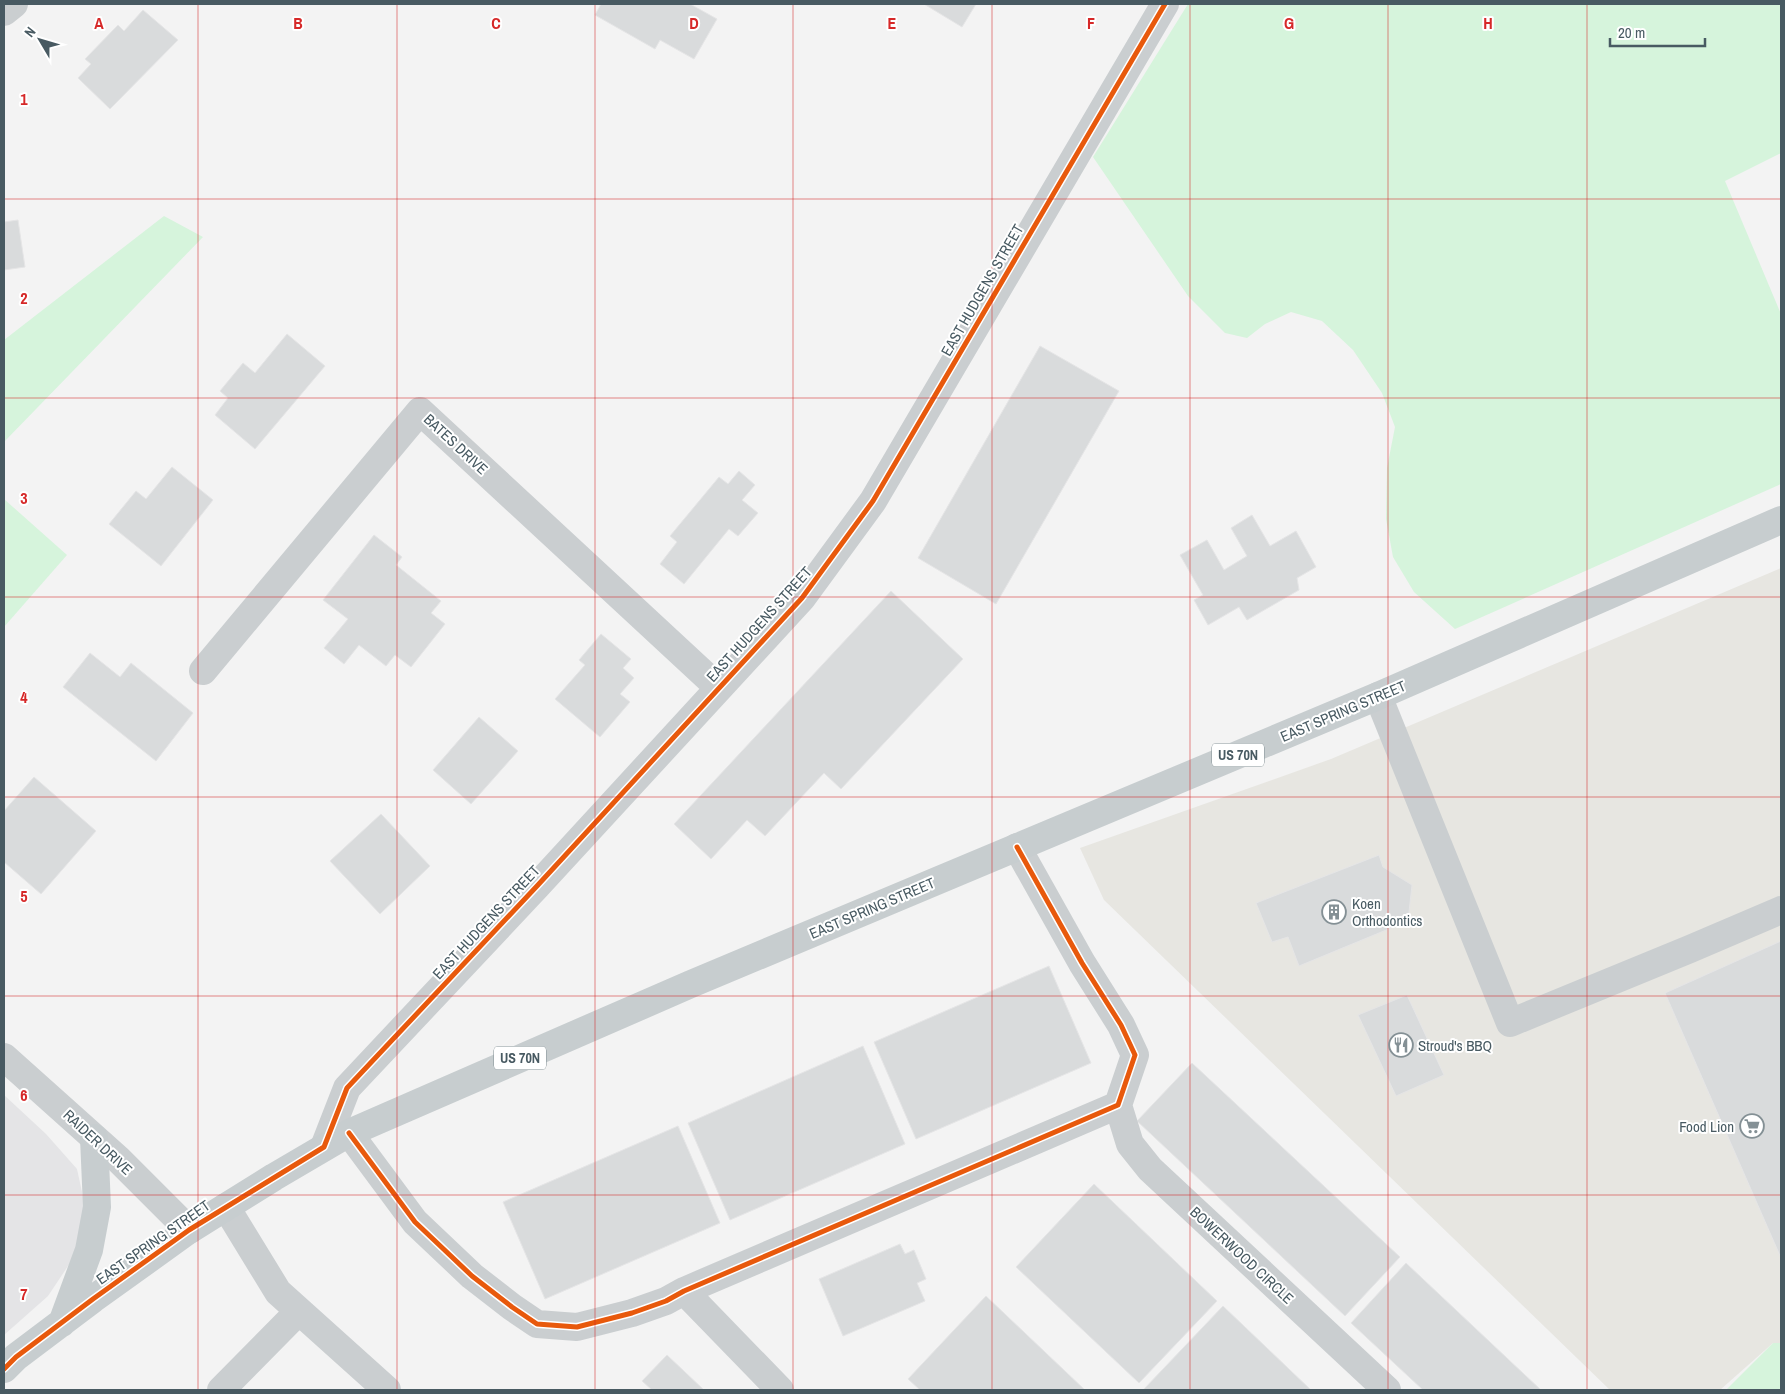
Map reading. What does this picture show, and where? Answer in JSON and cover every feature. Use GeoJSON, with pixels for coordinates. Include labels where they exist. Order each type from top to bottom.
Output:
{"type":"FeatureCollection","features":[{"type":"Feature","properties":{"kind":"main road","name":"EAST SPRING STREET"},"geometry":{"type":"LineString","coordinates":[[4,1369],[16,1357],[189,1230],[349,1133],[691,984],[1378,696],[1781,520]]}},
{"type":"Feature","properties":{"kind":"main road"},"geometry":{"type":"LineString","coordinates":[[62,1323],[89,1250],[97,1207],[94,1138]]}},
{"type":"Feature","properties":{"kind":"street"},"geometry":{"type":"LineString","coordinates":[[4,12],[14,4]]}},
{"type":"Feature","properties":{"kind":"street","name":"EAST HUDGENS STREET"},"geometry":{"type":"LineString","coordinates":[[324,1147],[347,1088],[537,886],[802,598],[873,501],[1165,4]]}},
{"type":"Feature","properties":{"kind":"street","name":"BATES DRIVE"},"geometry":{"type":"LineString","coordinates":[[203,671],[420,411],[719,688]]}},
{"type":"Feature","properties":{"kind":"street"},"geometry":{"type":"LineString","coordinates":[[1378,696],[1510,1023],[1781,910]]}},
{"type":"Feature","properties":{"kind":"street"},"geometry":{"type":"LineString","coordinates":[[349,1133],[416,1222],[472,1276],[537,1324],[578,1327],[632,1313],[666,1301],[684,1291],[1118,1105],[1135,1055],[1121,1025],[1082,963],[1017,847]]}},
{"type":"Feature","properties":{"kind":"street","name":"RAIDER DRIVE"},"geometry":{"type":"LineString","coordinates":[[4,1057],[94,1138],[189,1230]]}},
{"type":"Feature","properties":{"kind":"street","name":"BOWERWOOD CIRCLE"},"geometry":{"type":"LineString","coordinates":[[1118,1105],[1130,1144],[1150,1169],[1387,1390]]}},
{"type":"Feature","properties":{"kind":"street"},"geometry":{"type":"LineString","coordinates":[[226,1206],[278,1292],[388,1390]]}},
{"type":"Feature","properties":{"kind":"street"},"geometry":{"type":"LineString","coordinates":[[684,1291],[780,1390]]}},
{"type":"Feature","properties":{"kind":"street"},"geometry":{"type":"LineString","coordinates":[[221,1390],[299,1311]]}},
{"type":"Feature","properties":{"kind":"shaded area"},"geometry":{"type":"Polygon","coordinates":[[[1781,568],[1781,1343],[1773,1343],[1720,1390],[1610,1390],[1104,900],[1080,848],[1331,759],[1781,568]]]}},
{"type":"Feature","properties":{"kind":"shaded area"},"geometry":{"type":"Polygon","coordinates":[[[4,1095],[46,1134],[77,1169],[87,1215],[76,1254],[48,1296],[4,1335],[4,1095]]]}},
{"type":"Feature","properties":{"kind":"green space"},"geometry":{"type":"Polygon","coordinates":[[[1188,4],[1781,4],[1781,153],[1725,181],[1781,314],[1781,484],[1455,629],[1414,592],[1393,557],[1386,519],[1387,468],[1395,427],[1382,393],[1353,350],[1322,321],[1291,312],[1265,324],[1247,338],[1225,333],[1188,296],[1093,157],[1188,4]]]}},
{"type":"Feature","properties":{"kind":"green space"},"geometry":{"type":"Polygon","coordinates":[[[164,216],[203,237],[4,442],[4,340],[164,216]]]}},
{"type":"Feature","properties":{"kind":"green space"},"geometry":{"type":"Polygon","coordinates":[[[4,499],[67,555],[4,627],[4,499]]]}},
{"type":"Feature","properties":{"kind":"green space"},"geometry":{"type":"Polygon","coordinates":[[[1773,1343],[1781,1343],[1781,1390],[1726,1390],[1773,1343]]]}},
{"type":"Feature","properties":{"kind":"building"},"geometry":{"type":"Polygon","coordinates":[[[601,4],[690,4],[717,19],[694,59],[660,40],[655,49],[595,15],[601,4]]]}},
{"type":"Feature","properties":{"kind":"building"},"geometry":{"type":"Polygon","coordinates":[[[924,4],[976,4],[962,27],[924,4]]]}},
{"type":"Feature","properties":{"kind":"building"},"geometry":{"type":"Polygon","coordinates":[[[143,10],[178,40],[110,109],[78,78],[91,64],[85,59],[118,25],[124,31],[143,10]]]}},
{"type":"Feature","properties":{"kind":"building"},"geometry":{"type":"Polygon","coordinates":[[[18,220],[25,267],[4,270],[4,222],[18,220]]]}},
{"type":"Feature","properties":{"kind":"building"},"geometry":{"type":"Polygon","coordinates":[[[287,334],[325,366],[255,449],[215,415],[228,398],[220,391],[243,363],[255,373],[287,334]]]}},
{"type":"Feature","properties":{"kind":"building"},"geometry":{"type":"Polygon","coordinates":[[[1040,346],[1119,391],[996,604],[918,558],[1040,346]]]}},
{"type":"Feature","properties":{"kind":"building"},"geometry":{"type":"Polygon","coordinates":[[[172,467],[213,500],[161,566],[109,524],[136,491],[146,499],[172,467]]]}},
{"type":"Feature","properties":{"kind":"building"},"geometry":{"type":"Polygon","coordinates":[[[739,471],[755,485],[742,500],[758,513],[738,536],[729,529],[684,584],[660,564],[677,542],[670,536],[719,477],[728,484],[739,471]]]}},
{"type":"Feature","properties":{"kind":"building"},"geometry":{"type":"Polygon","coordinates":[[[1252,515],[1270,546],[1296,531],[1316,567],[1297,578],[1299,590],[1247,620],[1239,607],[1208,625],[1194,600],[1203,595],[1180,555],[1207,540],[1224,570],[1247,556],[1231,528],[1252,515]]]}},
{"type":"Feature","properties":{"kind":"building"},"geometry":{"type":"Polygon","coordinates":[[[374,535],[402,557],[396,565],[441,601],[431,613],[445,624],[411,667],[395,655],[386,666],[359,645],[344,664],[324,648],[348,619],[323,600],[374,535]]]}},
{"type":"Feature","properties":{"kind":"building"},"geometry":{"type":"Polygon","coordinates":[[[891,591],[963,659],[841,789],[824,773],[765,836],[747,820],[711,859],[674,824],[891,591]]]}},
{"type":"Feature","properties":{"kind":"building"},"geometry":{"type":"Polygon","coordinates":[[[601,634],[631,659],[623,668],[634,678],[620,694],[630,702],[600,737],[555,699],[585,665],[579,660],[601,634]]]}},
{"type":"Feature","properties":{"kind":"building"},"geometry":{"type":"Polygon","coordinates":[[[90,653],[120,677],[131,663],[193,713],[156,761],[63,687],[90,653]]]}},
{"type":"Feature","properties":{"kind":"building"},"geometry":{"type":"Polygon","coordinates":[[[479,717],[518,751],[471,804],[433,770],[479,717]]]}},
{"type":"Feature","properties":{"kind":"building"},"geometry":{"type":"Polygon","coordinates":[[[34,777],[96,831],[41,894],[4,862],[4,811],[34,777]]]}},
{"type":"Feature","properties":{"kind":"building"},"geometry":{"type":"Polygon","coordinates":[[[381,814],[430,866],[380,914],[330,861],[381,814]]]}},
{"type":"Feature","properties":{"kind":"building","name":"Koen Orthodontics"},"geometry":{"type":"Polygon","coordinates":[[[1379,855],[1383,867],[1412,885],[1408,921],[1299,966],[1288,937],[1272,942],[1256,903],[1379,855]]]}},
{"type":"Feature","properties":{"kind":"building","name":"Food Lion"},"geometry":{"type":"Polygon","coordinates":[[[1781,941],[1781,1258],[1665,993],[1781,941]]]}},
{"type":"Feature","properties":{"kind":"building"},"geometry":{"type":"Polygon","coordinates":[[[1049,966],[1091,1063],[916,1139],[874,1042],[1049,966]]]}},
{"type":"Feature","properties":{"kind":"building","name":"Stroud's BBQ"},"geometry":{"type":"Polygon","coordinates":[[[1407,995],[1444,1075],[1396,1096],[1358,1015],[1407,995]]]}},
{"type":"Feature","properties":{"kind":"building"},"geometry":{"type":"Polygon","coordinates":[[[863,1046],[905,1144],[730,1220],[688,1123],[863,1046]]]}},
{"type":"Feature","properties":{"kind":"building"},"geometry":{"type":"Polygon","coordinates":[[[1192,1063],[1400,1257],[1345,1316],[1137,1121],[1192,1063]]]}},
{"type":"Feature","properties":{"kind":"building"},"geometry":{"type":"Polygon","coordinates":[[[678,1126],[720,1223],[545,1299],[503,1202],[678,1126]]]}},
{"type":"Feature","properties":{"kind":"building"},"geometry":{"type":"Polygon","coordinates":[[[1094,1184],[1217,1301],[1139,1383],[1016,1267],[1094,1184]]]}},
{"type":"Feature","properties":{"kind":"building"},"geometry":{"type":"Polygon","coordinates":[[[900,1244],[905,1254],[914,1250],[926,1279],[917,1283],[925,1301],[843,1336],[819,1279],[900,1244]]]}},
{"type":"Feature","properties":{"kind":"building"},"geometry":{"type":"Polygon","coordinates":[[[1406,1263],[1541,1390],[1423,1390],[1351,1323],[1406,1263]]]}},
{"type":"Feature","properties":{"kind":"building"},"geometry":{"type":"Polygon","coordinates":[[[986,1296],[1085,1390],[920,1390],[908,1379],[986,1296]]]}},
{"type":"Feature","properties":{"kind":"building"},"geometry":{"type":"Polygon","coordinates":[[[1223,1306],[1311,1390],[1145,1390],[1223,1306]]]}},
{"type":"Feature","properties":{"kind":"building"},"geometry":{"type":"Polygon","coordinates":[[[667,1355],[704,1390],[652,1390],[642,1381],[667,1355]]]}},
{"type":"Feature","properties":{"kind":"cycle path"},"geometry":{"type":"LineString","coordinates":[[4,1369],[16,1357],[93,1299],[189,1230],[324,1147],[347,1088],[537,886],[802,598],[873,501],[1165,4]]}},
{"type":"Feature","properties":{"kind":"cycle path"},"geometry":{"type":"LineString","coordinates":[[349,1133],[415,1222],[472,1276],[537,1324],[577,1327],[632,1313],[666,1301],[684,1291],[1118,1105],[1135,1055],[1121,1025],[1082,963],[1017,847]]}},
{"type":"Feature","properties":{"kind":"place","name":"Koen Orthodontics"},"geometry":{"type":"Point","coordinates":[1334,912]}},
{"type":"Feature","properties":{"kind":"place","name":"Stroud's BBQ"},"geometry":{"type":"Point","coordinates":[1401,1045]}},
{"type":"Feature","properties":{"kind":"place","name":"Food Lion"},"geometry":{"type":"Point","coordinates":[1752,1126]}}]}
